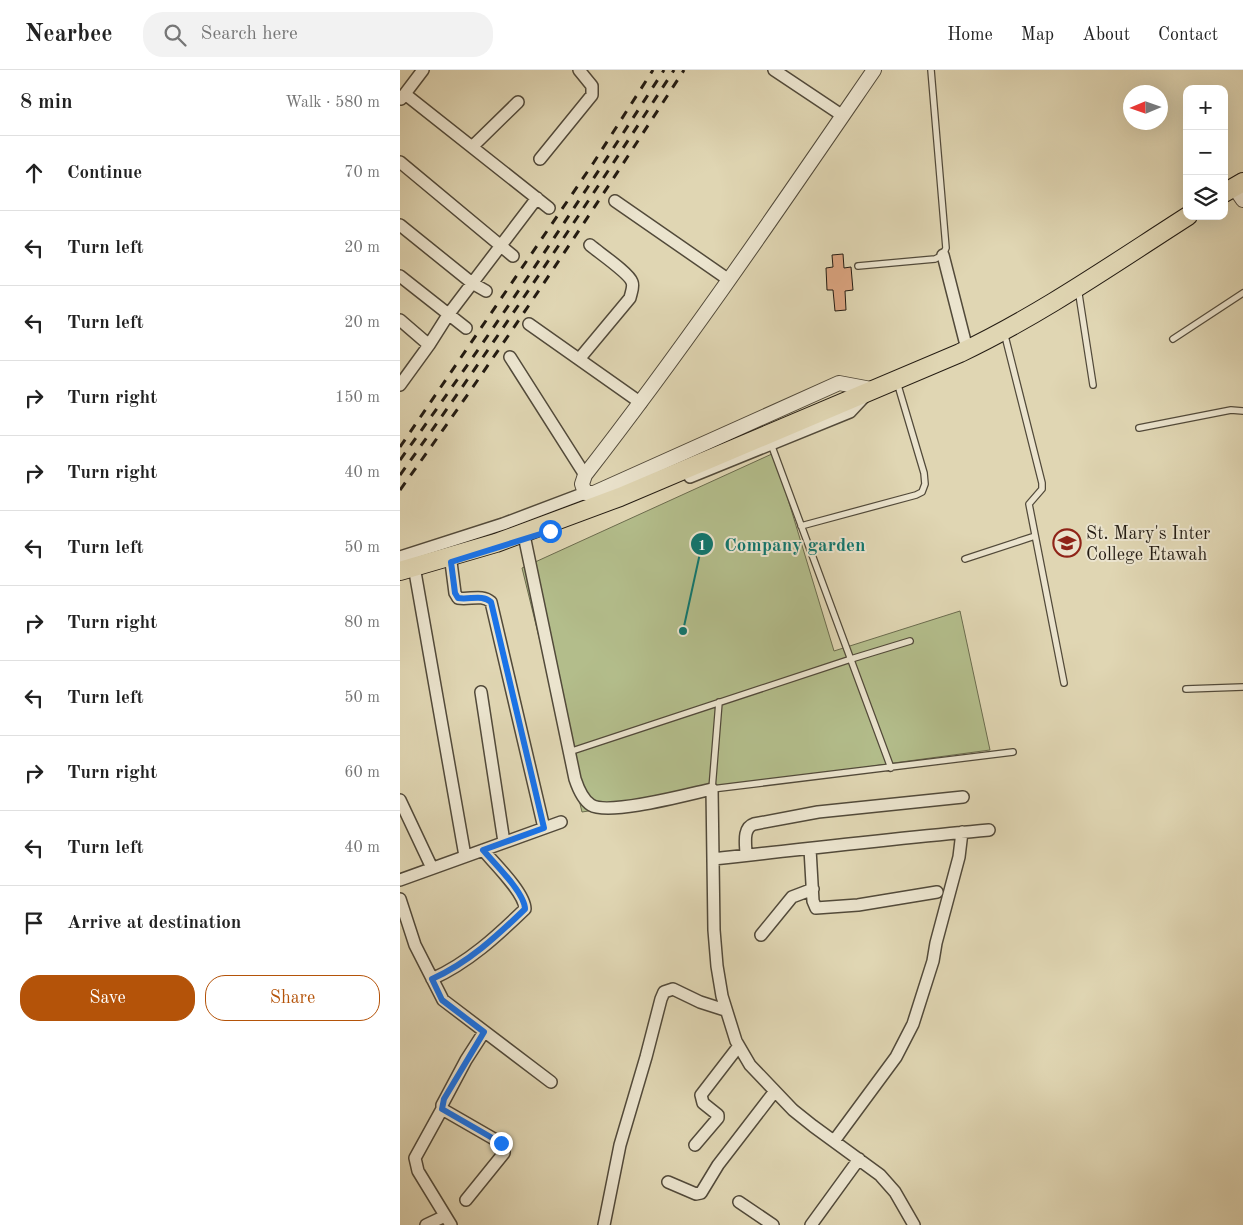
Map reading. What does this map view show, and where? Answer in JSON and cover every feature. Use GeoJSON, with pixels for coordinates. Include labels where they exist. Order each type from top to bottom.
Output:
{"type":"FeatureCollection","features":[{"type":"Feature","properties":{"kind":"main road"},"geometry":{"type":"LineString","coordinates":[[408,572],[496,544],[620,497],[967,349],[1078,286],[1183,219]]}},
{"type":"Feature","properties":{"kind":"street"},"geometry":{"type":"LineString","coordinates":[[422,70],[402,97],[472,147],[549,208]]}},
{"type":"Feature","properties":{"kind":"street"},"geometry":{"type":"LineString","coordinates":[[540,159],[592,95],[592,86],[579,70]]}},
{"type":"Feature","properties":{"kind":"street"},"geometry":{"type":"LineString","coordinates":[[774,70],[843,116]]}},
{"type":"Feature","properties":{"kind":"street"},"geometry":{"type":"LineString","coordinates":[[585,493],[582,484],[585,476],[641,403],[729,280],[874,70]]}},
{"type":"Feature","properties":{"kind":"street"},"geometry":{"type":"LineString","coordinates":[[472,147],[518,102]]}},
{"type":"Feature","properties":{"kind":"street"},"geometry":{"type":"LineString","coordinates":[[400,162],[513,256]]}},
{"type":"Feature","properties":{"kind":"street"},"geometry":{"type":"LineString","coordinates":[[400,385],[430,345],[448,315],[537,198]]}},
{"type":"Feature","properties":{"kind":"street"},"geometry":{"type":"LineString","coordinates":[[615,201],[729,280]]}},
{"type":"Feature","properties":{"kind":"street"},"geometry":{"type":"LineString","coordinates":[[400,225],[472,283],[486,291]]}},
{"type":"Feature","properties":{"kind":"street"},"geometry":{"type":"LineString","coordinates":[[580,358],[630,298],[632,291],[632,282],[627,275],[590,245]]}},
{"type":"Feature","properties":{"kind":"street"},"geometry":{"type":"LineString","coordinates":[[943,255],[967,349]]}},
{"type":"Feature","properties":{"kind":"street"},"geometry":{"type":"LineString","coordinates":[[400,276],[466,328]]}},
{"type":"Feature","properties":{"kind":"street"},"geometry":{"type":"LineString","coordinates":[[400,320],[430,345]]}},
{"type":"Feature","properties":{"kind":"street"},"geometry":{"type":"LineString","coordinates":[[530,324],[641,403]]}},
{"type":"Feature","properties":{"kind":"street"},"geometry":{"type":"LineString","coordinates":[[510,357],[585,476]]}},
{"type":"Feature","properties":{"kind":"street"},"geometry":{"type":"LineString","coordinates":[[400,557],[503,524],[585,493],[594,493],[839,383],[871,389]]}},
{"type":"Feature","properties":{"kind":"street"},"geometry":{"type":"LineString","coordinates":[[400,577],[408,572],[451,562],[525,540],[611,508],[850,412],[871,389]]}},
{"type":"Feature","properties":{"kind":"street"},"geometry":{"type":"LineString","coordinates":[[525,540],[569,752],[575,779],[581,794],[591,805],[606,808],[622,807],[712,789],[717,966],[726,1010],[738,1047],[750,1065],[800,1115],[880,1175],[895,1192],[914,1225]]}},
{"type":"Feature","properties":{"kind":"street"},"geometry":{"type":"LineString","coordinates":[[451,562],[455,593],[458,598],[487,598],[491,602],[544,828]]}},
{"type":"Feature","properties":{"kind":"street"},"geometry":{"type":"LineString","coordinates":[[408,572],[465,856]]}},
{"type":"Feature","properties":{"kind":"street"},"geometry":{"type":"LineString","coordinates":[[481,692],[504,842]]}},
{"type":"Feature","properties":{"kind":"street"},"geometry":{"type":"LineString","coordinates":[[746,856],[746,830],[747,827],[754,824],[818,812],[963,797]]}},
{"type":"Feature","properties":{"kind":"street"},"geometry":{"type":"LineString","coordinates":[[400,800],[403,813],[432,868]]}},
{"type":"Feature","properties":{"kind":"street"},"geometry":{"type":"LineString","coordinates":[[400,880],[561,822]]}},
{"type":"Feature","properties":{"kind":"street"},"geometry":{"type":"LineString","coordinates":[[713,859],[898,838],[989,830]]}},
{"type":"Feature","properties":{"kind":"street"},"geometry":{"type":"LineString","coordinates":[[834,1141],[896,1057],[914,1024],[934,961],[936,943],[959,857],[962,832]]}},
{"type":"Feature","properties":{"kind":"street"},"geometry":{"type":"LineString","coordinates":[[810,849],[814,906],[822,908],[858,905],[937,892]]}},
{"type":"Feature","properties":{"kind":"street"},"geometry":{"type":"LineString","coordinates":[[432,979],[459,965],[498,935],[525,909],[525,902],[483,850]]}},
{"type":"Feature","properties":{"kind":"street"},"geometry":{"type":"LineString","coordinates":[[761,935],[792,897],[812,889]]}},
{"type":"Feature","properties":{"kind":"street"},"geometry":{"type":"LineString","coordinates":[[400,899],[415,945],[442,1000],[551,1082]]}},
{"type":"Feature","properties":{"kind":"street"},"geometry":{"type":"LineString","coordinates":[[604,1225],[620,1145],[664,992],[672,989],[700,1002],[726,1010]]}},
{"type":"Feature","properties":{"kind":"street"},"geometry":{"type":"LineString","coordinates":[[426,1225],[448,1221],[418,1171],[415,1158],[442,1109],[444,1099],[484,1032]]}},
{"type":"Feature","properties":{"kind":"street"},"geometry":{"type":"LineString","coordinates":[[695,1145],[718,1118],[715,1111],[703,1103],[701,1096],[738,1047]]}},
{"type":"Feature","properties":{"kind":"street"},"geometry":{"type":"LineString","coordinates":[[668,1182],[696,1194],[701,1193],[718,1165],[734,1147],[774,1091]]}},
{"type":"Feature","properties":{"kind":"street"},"geometry":{"type":"LineString","coordinates":[[442,1109],[501,1143],[504,1147],[504,1153],[466,1200]]}},
{"type":"Feature","properties":{"kind":"street"},"geometry":{"type":"LineString","coordinates":[[811,1225],[859,1159]]}},
{"type":"Feature","properties":{"kind":"street"},"geometry":{"type":"LineString","coordinates":[[739,1202],[773,1225]]}},
{"type":"Feature","properties":{"kind":"lane"},"geometry":{"type":"LineString","coordinates":[[858,266],[935,259],[943,255],[946,248],[931,70]]}},
{"type":"Feature","properties":{"kind":"lane"},"geometry":{"type":"LineString","coordinates":[[1078,286],[1093,385]]}},
{"type":"Feature","properties":{"kind":"lane"},"geometry":{"type":"LineString","coordinates":[[1173,339],[1243,293]]}},
{"type":"Feature","properties":{"kind":"lane"},"geometry":{"type":"LineString","coordinates":[[1003,330],[1042,483],[1042,489],[1029,504],[1064,684]]}},
{"type":"Feature","properties":{"kind":"lane"},"geometry":{"type":"LineString","coordinates":[[801,526],[922,492],[925,484],[924,473],[896,379]]}},
{"type":"Feature","properties":{"kind":"lane"},"geometry":{"type":"LineString","coordinates":[[1139,428],[1231,410],[1243,411]]}},
{"type":"Feature","properties":{"kind":"lane"},"geometry":{"type":"LineString","coordinates":[[771,444],[891,768]]}},
{"type":"Feature","properties":{"kind":"lane"},"geometry":{"type":"LineString","coordinates":[[965,559],[1036,536]]}},
{"type":"Feature","properties":{"kind":"lane"},"geometry":{"type":"LineString","coordinates":[[569,752],[910,641]]}},
{"type":"Feature","properties":{"kind":"lane"},"geometry":{"type":"LineString","coordinates":[[1186,689],[1243,687]]}},
{"type":"Feature","properties":{"kind":"lane"},"geometry":{"type":"LineString","coordinates":[[719,702],[712,789],[1013,752]]}},
{"type":"Feature","properties":{"kind":"green space"},"geometry":{"type":"Polygon","coordinates":[[[774,453],[834,651],[960,611],[990,750],[886,764],[582,812],[522,568],[774,453]]]}},
{"type":"Feature","properties":{"kind":"building"},"geometry":{"type":"Polygon","coordinates":[[[843,254],[844,268],[851,267],[853,290],[845,291],[846,310],[835,311],[833,290],[827,290],[826,268],[833,267],[832,255],[843,254]]]}},
{"type":"Feature","properties":{"kind":"railway"},"geometry":{"type":"LineString","coordinates":[[400,447],[594,162],[653,70]]}},
{"type":"Feature","properties":{"kind":"railway"},"geometry":{"type":"LineString","coordinates":[[400,460],[535,267],[664,70]]}},
{"type":"Feature","properties":{"kind":"railway"},"geometry":{"type":"LineString","coordinates":[[400,475],[539,274],[674,70]]}},
{"type":"Feature","properties":{"kind":"railway"},"geometry":{"type":"LineString","coordinates":[[400,490],[545,282],[684,70]]}},
{"type":"Feature","properties":{"kind":"place","name":"St. Mary's Inter College Etawah"},"geometry":{"type":"Point","coordinates":[1067,543]}},
{"type":"Feature","properties":{"kind":"place","name":"Company garden"},"geometry":{"type":"Point","coordinates":[683,631]}},
{"type":"Feature","properties":{"kind":"route"},"geometry":{"type":"LineString","coordinates":[[501,1143],[442,1109],[444,1099],[484,1032],[442,1000],[432,979],[459,965],[498,935],[525,909],[525,902],[483,850],[544,828],[491,602],[487,598],[458,598],[455,593],[451,562],[550,531]]}}]}
